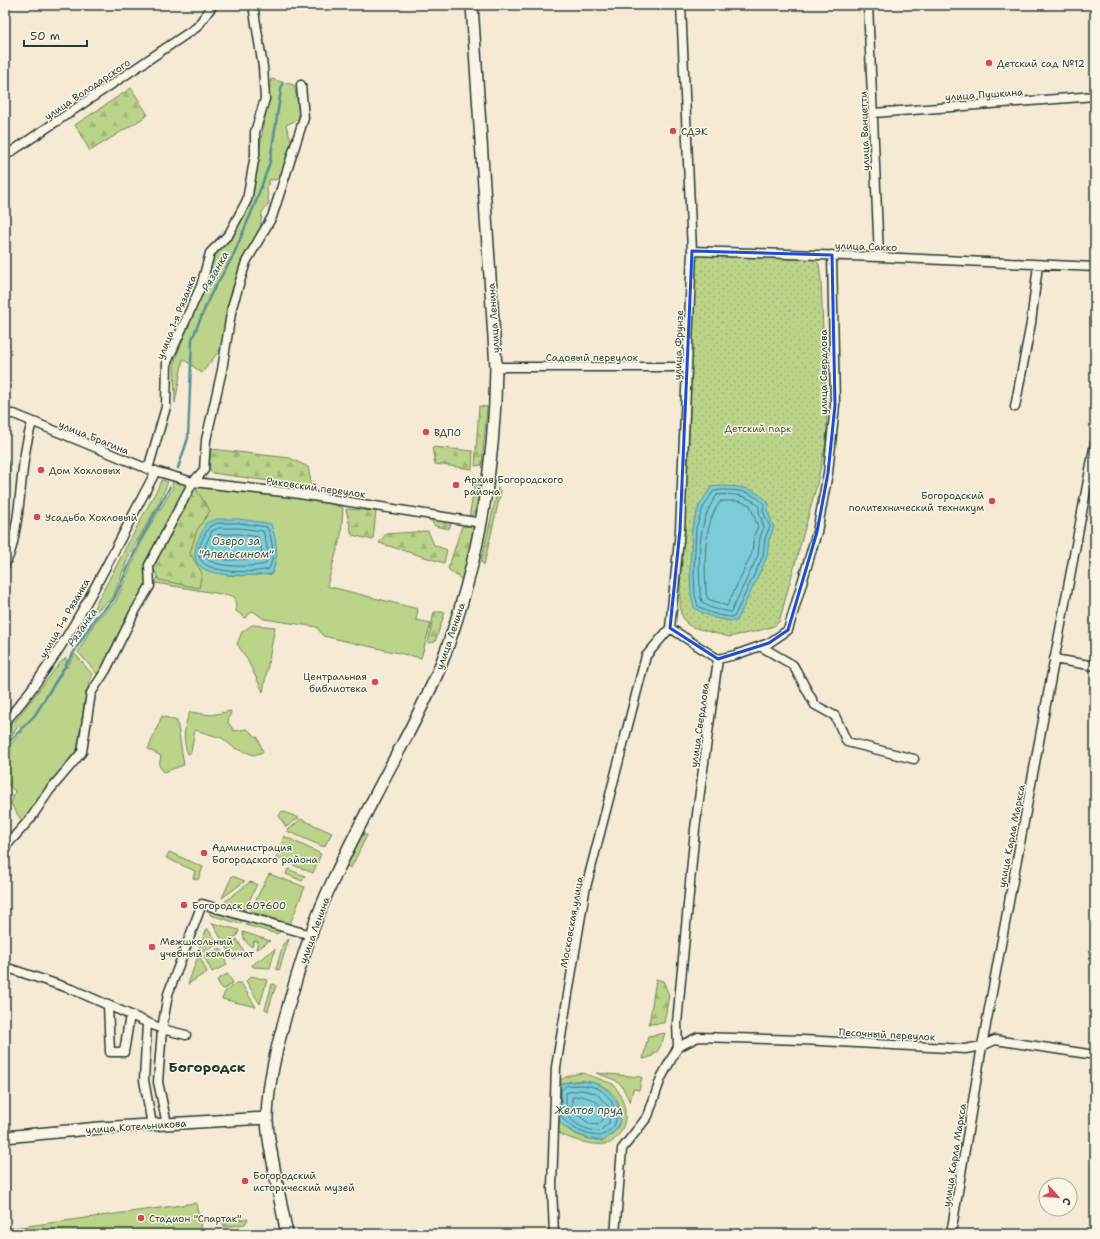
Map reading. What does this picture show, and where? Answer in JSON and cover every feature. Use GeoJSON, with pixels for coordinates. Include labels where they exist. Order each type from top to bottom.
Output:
{"type":"FeatureCollection","features":[{"type":"Feature","properties":{"kind":"main road","name":"улица Ленина"},"geometry":{"type":"LineString","coordinates":[[287,1234],[268,1136],[267,1118],[268,1088],[288,1006],[311,935],[334,878],[376,794],[419,715],[440,666],[467,584],[482,523],[496,404],[496,367],[472,5]]}},
{"type":"Feature","properties":{"kind":"main road","name":"улица Котельникова"},"geometry":{"type":"LineString","coordinates":[[5,1137],[152,1125],[267,1118]]}},
{"type":"Feature","properties":{"kind":"street","name":"улица Володарского"},"geometry":{"type":"LineString","coordinates":[[5,156],[197,27],[213,5]]}},
{"type":"Feature","properties":{"kind":"street","name":"улица 1-я Рязанка"},"geometry":{"type":"LineString","coordinates":[[5,722],[26,698],[60,647],[152,470],[166,407],[167,362],[201,286],[210,253],[229,234],[247,200],[256,155],[255,132],[265,99],[263,67],[253,5]]}},
{"type":"Feature","properties":{"kind":"street","name":"улица Фрунзе"},"geometry":{"type":"LineString","coordinates":[[670,628],[680,530],[692,251],[681,5]]}},
{"type":"Feature","properties":{"kind":"street","name":"улица Ванцетти"},"geometry":{"type":"LineString","coordinates":[[868,5],[874,113],[879,256]]}},
{"type":"Feature","properties":{"kind":"street"},"geometry":{"type":"LineString","coordinates":[[5,847],[31,818],[49,791],[82,752],[91,692],[106,670],[134,613],[150,586],[149,565],[193,482],[204,470],[206,440],[222,370],[232,307],[246,262],[272,217],[304,118],[301,85]]}},
{"type":"Feature","properties":{"kind":"street","name":"улица Пушкина"},"geometry":{"type":"LineString","coordinates":[[874,113],[1095,96]]}},
{"type":"Feature","properties":{"kind":"street","name":"улица Сакко"},"geometry":{"type":"LineString","coordinates":[[692,251],[879,256],[1095,267]]}},
{"type":"Feature","properties":{"kind":"street","name":"улица Свердлова"},"geometry":{"type":"LineString","coordinates":[[678,1047],[677,1023],[694,836],[718,659],[735,655],[769,643],[788,630],[817,532],[828,473],[835,399],[832,255]]}},
{"type":"Feature","properties":{"kind":"street"},"geometry":{"type":"LineString","coordinates":[[1015,407],[1031,323],[1038,264]]}},
{"type":"Feature","properties":{"kind":"street","name":"Садовый переулок"},"geometry":{"type":"LineString","coordinates":[[496,367],[687,367]]}},
{"type":"Feature","properties":{"kind":"street","name":"улица Брагина"},"geometry":{"type":"LineString","coordinates":[[5,414],[14,414],[32,423],[152,470]]}},
{"type":"Feature","properties":{"kind":"street"},"geometry":{"type":"LineString","coordinates":[[5,564],[12,552],[22,487],[24,456],[32,423]]}},
{"type":"Feature","properties":{"kind":"street","name":"улица Карла Маркса"},"geometry":{"type":"LineString","coordinates":[[951,1234],[982,1046],[1095,443]]}},
{"type":"Feature","properties":{"kind":"street","name":"Риковский переулок"},"geometry":{"type":"LineString","coordinates":[[152,470],[193,482],[293,493],[482,523]]}},
{"type":"Feature","properties":{"kind":"street"},"geometry":{"type":"LineString","coordinates":[[670,628],[718,659]]}},
{"type":"Feature","properties":{"kind":"street","name":"Московская улица"},"geometry":{"type":"LineString","coordinates":[[554,1234],[552,1187],[556,1067],[586,891],[646,656],[670,628]]}},
{"type":"Feature","properties":{"kind":"street"},"geometry":{"type":"LineString","coordinates":[[760,646],[793,665],[815,705],[835,716],[847,742],[914,759]]}},
{"type":"Feature","properties":{"kind":"street"},"geometry":{"type":"LineString","coordinates":[[1054,659],[1095,666]]}},
{"type":"Feature","properties":{"kind":"street"},"geometry":{"type":"LineString","coordinates":[[167,1124],[158,1082],[162,1029],[168,994],[202,904],[311,935]]}},
{"type":"Feature","properties":{"kind":"street"},"geometry":{"type":"LineString","coordinates":[[5,967],[74,990],[147,1024],[186,1035]]}},
{"type":"Feature","properties":{"kind":"street"},"geometry":{"type":"LineString","coordinates":[[108,1005],[110,1052],[124,1052],[130,1015]]}},
{"type":"Feature","properties":{"kind":"street"},"geometry":{"type":"LineString","coordinates":[[147,1024],[144,1080],[152,1125]]}},
{"type":"Feature","properties":{"kind":"street","name":"Песочный переулок"},"geometry":{"type":"LineString","coordinates":[[678,1047],[698,1037],[804,1040],[965,1049],[982,1046],[995,1040],[1095,1055]]}},
{"type":"Feature","properties":{"kind":"street"},"geometry":{"type":"LineString","coordinates":[[616,1234],[622,1149],[648,1116],[661,1078],[678,1047]]}},
{"type":"Feature","properties":{"kind":"highlighted area"},"geometry":{"type":"Polygon","coordinates":[[[692,251],[832,255],[835,405],[828,473],[817,532],[788,630],[769,643],[718,659],[670,628],[680,530],[692,251]]]}},
{"type":"Feature","properties":{"kind":"green space"},"geometry":{"type":"Polygon","coordinates":[[[271,79],[294,85],[301,118],[286,125],[292,143],[282,179],[269,180],[267,189],[269,204],[262,212],[260,231],[231,295],[222,347],[202,373],[183,359],[175,403],[174,363],[213,257],[230,236],[248,205],[257,165],[271,79]]]}},
{"type":"Feature","properties":{"kind":"green space"},"geometry":{"type":"Polygon","coordinates":[[[131,88],[148,115],[90,151],[75,125],[131,88]]]}},
{"type":"Feature","properties":{"kind":"green space","name":"Детский парк"},"geometry":{"type":"Polygon","coordinates":[[[701,255],[764,256],[815,259],[819,264],[821,280],[827,428],[825,448],[816,488],[779,622],[774,626],[758,631],[729,637],[692,627],[687,624],[681,614],[680,606],[681,550],[688,463],[695,269],[697,260],[701,255]]]}},
{"type":"Feature","properties":{"kind":"green space"},"geometry":{"type":"Polygon","coordinates":[[[479,406],[487,407],[482,465],[475,466],[479,406]]]}},
{"type":"Feature","properties":{"kind":"green space"},"geometry":{"type":"Polygon","coordinates":[[[432,447],[473,451],[472,469],[435,464],[432,447]]]}},
{"type":"Feature","properties":{"kind":"green space"},"geometry":{"type":"Polygon","coordinates":[[[211,449],[290,458],[308,467],[312,487],[212,473],[209,467],[211,449]]]}},
{"type":"Feature","properties":{"kind":"green space"},"geometry":{"type":"Polygon","coordinates":[[[162,480],[168,482],[159,503],[130,553],[113,597],[89,617],[162,480]]]}},
{"type":"Feature","properties":{"kind":"green space"},"geometry":{"type":"Polygon","coordinates":[[[172,481],[186,484],[183,495],[146,565],[146,585],[99,676],[78,652],[96,620],[116,601],[144,536],[173,488],[172,481]]]}},
{"type":"Feature","properties":{"kind":"green space"},"geometry":{"type":"Polygon","coordinates":[[[475,483],[480,485],[475,513],[469,518],[475,483]]]}},
{"type":"Feature","properties":{"kind":"green space"},"geometry":{"type":"Polygon","coordinates":[[[194,486],[210,511],[197,530],[190,553],[202,573],[199,588],[159,580],[153,567],[194,486]]]}},
{"type":"Feature","properties":{"kind":"green space"},"geometry":{"type":"Polygon","coordinates":[[[199,486],[322,501],[343,508],[341,535],[327,586],[418,609],[416,620],[431,623],[421,658],[323,636],[317,627],[264,619],[253,611],[245,618],[236,611],[235,598],[233,596],[155,583],[199,486]],[[195,557],[202,565],[219,574],[240,576],[271,574],[195,557]]]}},
{"type":"Feature","properties":{"kind":"green space"},"geometry":{"type":"Polygon","coordinates":[[[498,488],[501,491],[484,565],[481,562],[498,488]]]}},
{"type":"Feature","properties":{"kind":"green space"},"geometry":{"type":"Polygon","coordinates":[[[346,509],[376,511],[373,540],[352,535],[346,509]]]}},
{"type":"Feature","properties":{"kind":"green space"},"geometry":{"type":"Polygon","coordinates":[[[429,518],[452,521],[449,529],[435,526],[429,518]]]}},
{"type":"Feature","properties":{"kind":"green space"},"geometry":{"type":"Polygon","coordinates":[[[462,526],[475,526],[462,580],[448,569],[462,526]]]}},
{"type":"Feature","properties":{"kind":"green space"},"geometry":{"type":"Polygon","coordinates":[[[428,531],[434,545],[447,550],[444,563],[379,543],[386,534],[428,531]]]}},
{"type":"Feature","properties":{"kind":"green space"},"geometry":{"type":"Polygon","coordinates":[[[434,612],[445,612],[435,642],[428,643],[434,612]]]}},
{"type":"Feature","properties":{"kind":"green space"},"geometry":{"type":"Polygon","coordinates":[[[252,625],[275,627],[263,692],[246,657],[237,644],[242,632],[252,625]]]}},
{"type":"Feature","properties":{"kind":"green space"},"geometry":{"type":"Polygon","coordinates":[[[75,654],[92,674],[85,698],[78,747],[67,766],[27,819],[21,820],[11,804],[15,791],[5,782],[5,750],[23,731],[19,725],[5,745],[5,734],[60,663],[66,658],[67,668],[75,654]]]}},
{"type":"Feature","properties":{"kind":"green space"},"geometry":{"type":"Polygon","coordinates":[[[231,711],[228,722],[234,731],[247,729],[258,738],[263,752],[254,755],[234,748],[222,738],[195,730],[191,752],[188,754],[184,733],[190,712],[211,715],[231,711]]]}},
{"type":"Feature","properties":{"kind":"green space"},"geometry":{"type":"Polygon","coordinates":[[[162,716],[177,721],[184,765],[164,772],[159,766],[161,756],[148,749],[162,716]]]}},
{"type":"Feature","properties":{"kind":"green space"},"geometry":{"type":"Polygon","coordinates":[[[282,811],[299,818],[286,827],[279,816],[282,811]]]}},
{"type":"Feature","properties":{"kind":"green space"},"geometry":{"type":"Polygon","coordinates":[[[301,819],[332,833],[324,847],[287,831],[301,819]]]}},
{"type":"Feature","properties":{"kind":"green space"},"geometry":{"type":"Polygon","coordinates":[[[360,834],[367,835],[351,868],[344,865],[360,834]]]}},
{"type":"Feature","properties":{"kind":"green space"},"geometry":{"type":"Polygon","coordinates":[[[284,836],[321,854],[313,873],[276,858],[284,836]]]}},
{"type":"Feature","properties":{"kind":"green space"},"geometry":{"type":"Polygon","coordinates":[[[169,852],[203,867],[198,880],[193,878],[195,871],[166,858],[169,852]]]}},
{"type":"Feature","properties":{"kind":"green space"},"geometry":{"type":"Polygon","coordinates":[[[288,869],[305,876],[302,881],[286,874],[288,869]]]}},
{"type":"Feature","properties":{"kind":"green space"},"geometry":{"type":"Polygon","coordinates":[[[269,874],[305,887],[290,924],[250,911],[269,874]]]}},
{"type":"Feature","properties":{"kind":"green space"},"geometry":{"type":"Polygon","coordinates":[[[232,876],[245,881],[222,898],[232,876]]]}},
{"type":"Feature","properties":{"kind":"green space"},"geometry":{"type":"Polygon","coordinates":[[[250,882],[257,884],[245,910],[223,903],[250,882]]]}},
{"type":"Feature","properties":{"kind":"green space"},"geometry":{"type":"Polygon","coordinates":[[[210,911],[242,921],[241,924],[210,915],[210,911]]]}},
{"type":"Feature","properties":{"kind":"green space"},"geometry":{"type":"Polygon","coordinates":[[[246,921],[281,931],[277,934],[246,925],[246,921]]]}},
{"type":"Feature","properties":{"kind":"green space"},"geometry":{"type":"Polygon","coordinates":[[[212,923],[239,930],[237,936],[223,942],[212,923]]]}},
{"type":"Feature","properties":{"kind":"green space"},"geometry":{"type":"Polygon","coordinates":[[[207,928],[218,944],[202,953],[197,952],[207,928]]]}},
{"type":"Feature","properties":{"kind":"green space"},"geometry":{"type":"Polygon","coordinates":[[[243,932],[270,941],[256,949],[258,941],[254,941],[252,947],[245,941],[243,932]]]}},
{"type":"Feature","properties":{"kind":"green space"},"geometry":{"type":"Polygon","coordinates":[[[237,939],[245,954],[234,959],[226,946],[237,939]]]}},
{"type":"Feature","properties":{"kind":"green space"},"geometry":{"type":"Polygon","coordinates":[[[289,939],[279,970],[276,969],[283,944],[289,939]]]}},
{"type":"Feature","properties":{"kind":"green space"},"geometry":{"type":"Polygon","coordinates":[[[221,948],[227,965],[212,972],[204,956],[221,948]]]}},
{"type":"Feature","properties":{"kind":"green space"},"geometry":{"type":"Polygon","coordinates":[[[275,949],[270,968],[253,967],[252,965],[275,949]]]}},
{"type":"Feature","properties":{"kind":"green space"},"geometry":{"type":"Polygon","coordinates":[[[198,956],[200,957],[207,972],[188,984],[198,956]]]}},
{"type":"Feature","properties":{"kind":"green space"},"geometry":{"type":"Polygon","coordinates":[[[227,974],[233,982],[225,989],[221,988],[217,980],[227,974]]]}},
{"type":"Feature","properties":{"kind":"green space"},"geometry":{"type":"Polygon","coordinates":[[[251,976],[267,980],[260,1004],[246,981],[251,976]]]}},
{"type":"Feature","properties":{"kind":"green space"},"geometry":{"type":"Polygon","coordinates":[[[656,979],[663,981],[669,995],[664,1023],[649,1024],[656,979]]]}},
{"type":"Feature","properties":{"kind":"green space"},"geometry":{"type":"Polygon","coordinates":[[[236,983],[241,983],[256,1007],[222,999],[225,992],[236,983]]]}},
{"type":"Feature","properties":{"kind":"green space"},"geometry":{"type":"Polygon","coordinates":[[[272,984],[276,985],[268,1011],[265,1009],[272,984]]]}},
{"type":"Feature","properties":{"kind":"green space"},"geometry":{"type":"Polygon","coordinates":[[[665,1033],[658,1050],[652,1056],[643,1059],[648,1036],[665,1033]]]}},
{"type":"Feature","properties":{"kind":"green space"},"geometry":{"type":"Polygon","coordinates":[[[583,1073],[613,1084],[624,1104],[624,1125],[621,1132],[612,1142],[606,1144],[587,1143],[555,1131],[556,1117],[565,1128],[571,1132],[596,1140],[603,1141],[614,1133],[618,1127],[620,1108],[616,1098],[609,1090],[589,1081],[566,1082],[556,1087],[564,1078],[583,1073]]]}},
{"type":"Feature","properties":{"kind":"green space"},"geometry":{"type":"Polygon","coordinates":[[[596,1073],[642,1077],[639,1090],[633,1089],[630,1102],[622,1086],[615,1080],[596,1073]]]}},
{"type":"Feature","properties":{"kind":"green space","name":"Стадион \"Спартак\""},"geometry":{"type":"Polygon","coordinates":[[[196,1203],[202,1233],[196,1234],[5,1234],[5,1229],[196,1203]]]}},
{"type":"Feature","properties":{"kind":"green space"},"geometry":{"type":"Polygon","coordinates":[[[248,1219],[245,1224],[225,1227],[221,1221],[248,1219]]]}},
{"type":"Feature","properties":{"kind":"water"},"geometry":{"type":"Polygon","coordinates":[[[5,450],[10,469],[5,506],[5,450]]]}},
{"type":"Feature","properties":{"kind":"water"},"geometry":{"type":"Polygon","coordinates":[[[721,486],[747,489],[758,494],[769,503],[767,510],[774,528],[769,539],[767,557],[737,621],[720,619],[699,611],[694,608],[691,595],[690,571],[692,528],[699,506],[711,487],[721,486]]]}},
{"type":"Feature","properties":{"kind":"water","name":"Озеро за \"Апельсином\""},"geometry":{"type":"Polygon","coordinates":[[[217,519],[239,519],[271,524],[275,537],[276,549],[276,561],[272,574],[228,575],[205,570],[198,564],[195,552],[199,539],[206,523],[217,519]]]}},
{"type":"Feature","properties":{"kind":"water","name":"Желтов пруд"},"geometry":{"type":"Polygon","coordinates":[[[581,1081],[596,1083],[605,1088],[617,1104],[620,1116],[617,1128],[603,1141],[590,1139],[570,1131],[560,1122],[557,1117],[557,1089],[564,1083],[581,1081]]]}},
{"type":"Feature","properties":{"kind":"waterway","name":"Рязанка"},"geometry":{"type":"LineString","coordinates":[[178,468],[188,438],[192,339],[210,296],[233,256],[255,204],[270,162],[282,84]]}},
{"type":"Feature","properties":{"kind":"waterway","name":"Рязанка"},"geometry":{"type":"LineString","coordinates":[[5,746],[35,715],[95,618],[114,599],[140,540],[170,487]]}},
{"type":"Feature","properties":{"kind":"place","name":"Детский сад №12"},"geometry":{"type":"Point","coordinates":[989,63]}},
{"type":"Feature","properties":{"kind":"place","name":"СДЭК"},"geometry":{"type":"Point","coordinates":[673,131]}},
{"type":"Feature","properties":{"kind":"place","name":"ВДПО"},"geometry":{"type":"Point","coordinates":[426,432]}},
{"type":"Feature","properties":{"kind":"place","name":"Дом Хохловых"},"geometry":{"type":"Point","coordinates":[41,470]}},
{"type":"Feature","properties":{"kind":"place","name":"Архив Богородского района"},"geometry":{"type":"Point","coordinates":[456,485]}},
{"type":"Feature","properties":{"kind":"place","name":"Богородский политехнический техникум"},"geometry":{"type":"Point","coordinates":[992,501]}},
{"type":"Feature","properties":{"kind":"place","name":"Усадьба Хохловый"},"geometry":{"type":"Point","coordinates":[37,517]}},
{"type":"Feature","properties":{"kind":"place","name":"Центральная библиотека"},"geometry":{"type":"Point","coordinates":[375,682]}},
{"type":"Feature","properties":{"kind":"place","name":"Администрация Богородского района"},"geometry":{"type":"Point","coordinates":[204,853]}},
{"type":"Feature","properties":{"kind":"place","name":"Богородск 607600"},"geometry":{"type":"Point","coordinates":[184,905]}},
{"type":"Feature","properties":{"kind":"place","name":"Межшкольный учебный комбинат"},"geometry":{"type":"Point","coordinates":[152,947]}},
{"type":"Feature","properties":{"kind":"place","name":"Богородский исторический музей"},"geometry":{"type":"Point","coordinates":[245,1181]}},
{"type":"Feature","properties":{"kind":"place","name":"Стадион \"Спартак\""},"geometry":{"type":"Point","coordinates":[141,1218]}},
{"type":"Feature","properties":{"kind":"district","name":"Богородск"},"geometry":{"type":"Point","coordinates":[207,1067]}}]}
